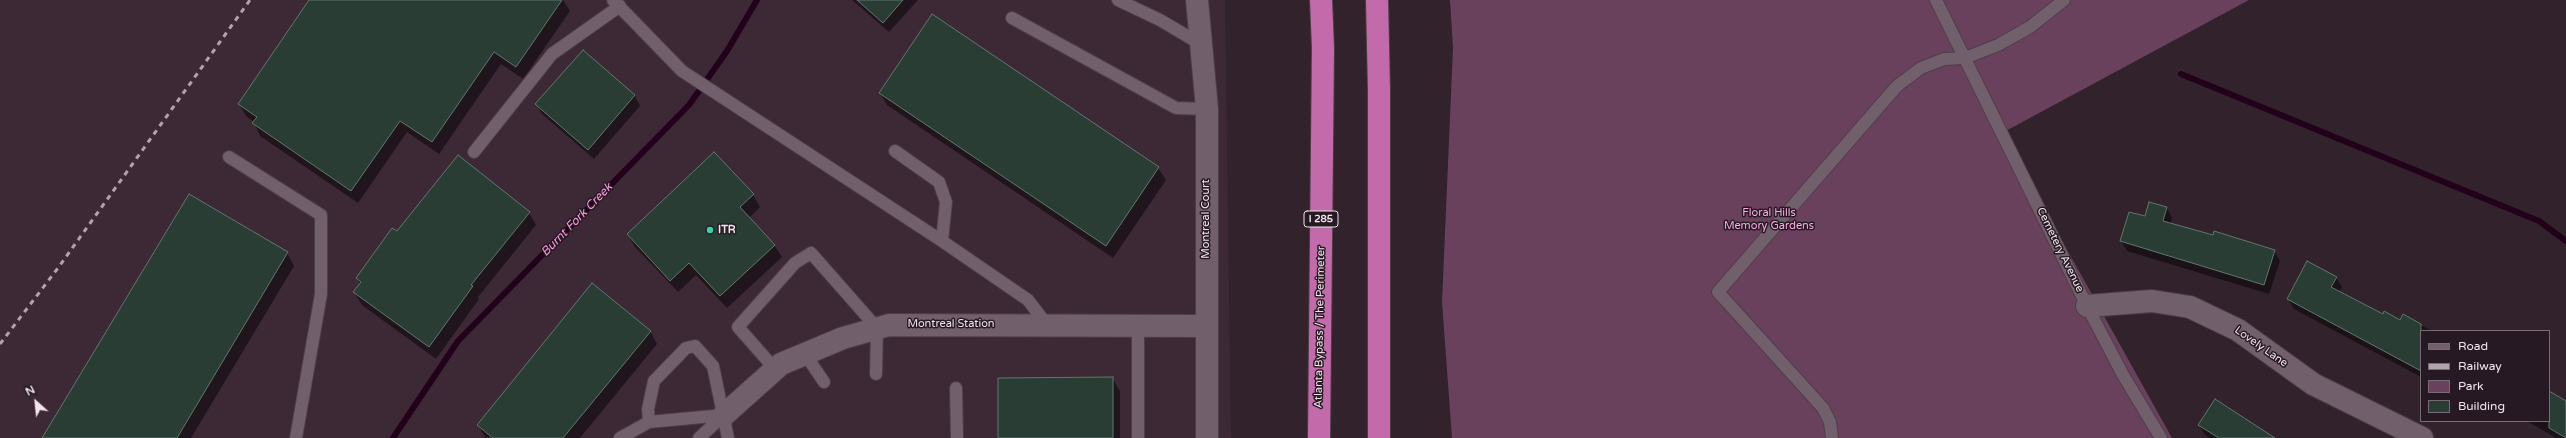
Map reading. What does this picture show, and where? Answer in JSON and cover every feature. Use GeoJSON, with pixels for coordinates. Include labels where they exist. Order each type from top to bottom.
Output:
{"type":"FeatureCollection","features":[{"type":"Feature","properties":{"kind":"highway","name":"Atlanta Bypass / The Perimeter"},"geometry":{"type":"LineString","coordinates":[[1318,438],[1323,48],[1321,0]]}},
{"type":"Feature","properties":{"kind":"highway"},"geometry":{"type":"LineString","coordinates":[[1377,0],[1379,90],[1379,438]]}},
{"type":"Feature","properties":{"kind":"street","name":"Montreal Court"},"geometry":{"type":"LineString","coordinates":[[1196,0],[1199,43],[1207,109],[1207,438]]}},
{"type":"Feature","properties":{"kind":"street","name":"Lovely Lane"},"geometry":{"type":"LineString","coordinates":[[2087,306],[2152,301],[2190,306],[2238,330],[2313,384],[2422,438]]}},
{"type":"Feature","properties":{"kind":"street","name":"Montreal Station"},"geometry":{"type":"LineString","coordinates":[[724,415],[781,364],[842,338],[877,328],[897,325],[1047,324],[1206,326]]}},
{"type":"Feature","properties":{"kind":"lane"},"geometry":{"type":"LineString","coordinates":[[1118,0],[1160,20],[1199,43]]}},
{"type":"Feature","properties":{"kind":"lane","name":"Cemetery Avenue"},"geometry":{"type":"LineString","coordinates":[[1936,0],[2087,306],[2123,375],[2161,438]]}},
{"type":"Feature","properties":{"kind":"lane"},"geometry":{"type":"LineString","coordinates":[[1832,438],[1830,422],[1823,408],[1718,292],[1897,86],[1921,68],[1944,58],[1965,58],[1998,45],[2030,27],[2064,0]]}},
{"type":"Feature","properties":{"kind":"lane"},"geometry":{"type":"LineString","coordinates":[[474,152],[552,54],[616,3],[688,75],[942,241],[1028,300],[1047,324]]}},
{"type":"Feature","properties":{"kind":"lane"},"geometry":{"type":"LineString","coordinates":[[1012,18],[1176,108],[1207,109]]}},
{"type":"Feature","properties":{"kind":"lane"},"geometry":{"type":"LineString","coordinates":[[895,151],[939,182],[946,202],[942,241]]}},
{"type":"Feature","properties":{"kind":"lane"},"geometry":{"type":"LineString","coordinates":[[229,157],[321,215],[321,294],[296,438]]}},
{"type":"Feature","properties":{"kind":"lane"},"geometry":{"type":"LineString","coordinates":[[775,369],[738,326],[795,263],[811,253],[877,328],[876,374]]}},
{"type":"Feature","properties":{"kind":"lane"},"geometry":{"type":"LineString","coordinates":[[1138,325],[1138,438]]}},
{"type":"Feature","properties":{"kind":"lane"},"geometry":{"type":"LineString","coordinates":[[649,422],[648,409],[654,381],[686,348],[695,346],[714,366],[728,438]]}},
{"type":"Feature","properties":{"kind":"lane"},"geometry":{"type":"LineString","coordinates":[[805,354],[824,382]]}},
{"type":"Feature","properties":{"kind":"lane"},"geometry":{"type":"LineString","coordinates":[[956,388],[957,438]]}},
{"type":"Feature","properties":{"kind":"lane"},"geometry":{"type":"LineString","coordinates":[[620,438],[649,422],[724,415]]}},
{"type":"Feature","properties":{"kind":"lane"},"geometry":{"type":"LineString","coordinates":[[699,438],[724,415]]}},
{"type":"Feature","properties":{"kind":"shaded area"},"geometry":{"type":"Polygon","coordinates":[[[0,0],[1225,0],[1231,438],[0,438],[0,0]]]}},
{"type":"Feature","properties":{"kind":"green space","name":"Floral Hills Memory Gardens"},"geometry":{"type":"Polygon","coordinates":[[[1450,0],[2249,0],[2002,133],[2172,438],[1452,438],[1442,302],[1453,48],[1450,0]]]}},
{"type":"Feature","properties":{"kind":"building"},"geometry":{"type":"Polygon","coordinates":[[[309,0],[562,0],[516,67],[494,52],[432,142],[400,121],[351,191],[252,123],[257,117],[238,104],[309,0]]]}},
{"type":"Feature","properties":{"kind":"building"},"geometry":{"type":"Polygon","coordinates":[[[857,0],[903,0],[883,23],[857,0]]]}},
{"type":"Feature","properties":{"kind":"building"},"geometry":{"type":"Polygon","coordinates":[[[932,14],[1159,167],[1106,246],[879,93],[932,14]]]}},
{"type":"Feature","properties":{"kind":"building"},"geometry":{"type":"Polygon","coordinates":[[[583,50],[635,95],[588,150],[535,104],[583,50]]]}},
{"type":"Feature","properties":{"kind":"building"},"geometry":{"type":"Polygon","coordinates":[[[714,152],[754,194],[740,207],[775,245],[720,296],[689,263],[670,281],[627,234],[714,152]]]}},
{"type":"Feature","properties":{"kind":"building"},"geometry":{"type":"Polygon","coordinates":[[[458,155],[530,212],[471,285],[473,286],[429,347],[353,292],[361,282],[356,278],[392,228],[397,231],[458,155]]]}},
{"type":"Feature","properties":{"kind":"building"},"geometry":{"type":"Polygon","coordinates":[[[189,194],[288,252],[177,438],[42,438],[189,194]]]}},
{"type":"Feature","properties":{"kind":"building"},"geometry":{"type":"Polygon","coordinates":[[[2149,202],[2167,207],[2163,221],[2213,235],[2214,231],[2275,250],[2264,285],[2120,241],[2129,212],[2145,216],[2149,202]]]}},
{"type":"Feature","properties":{"kind":"building"},"geometry":{"type":"Polygon","coordinates":[[[2307,261],[2337,277],[2331,287],[2383,314],[2384,311],[2400,320],[2403,314],[2421,324],[2420,370],[2287,299],[2307,261]]]}},
{"type":"Feature","properties":{"kind":"building"},"geometry":{"type":"Polygon","coordinates":[[[592,283],[651,331],[563,438],[493,438],[477,425],[592,283]]]}},
{"type":"Feature","properties":{"kind":"building"},"geometry":{"type":"Polygon","coordinates":[[[1113,377],[1113,438],[998,438],[998,378],[1113,377]]]}},
{"type":"Feature","properties":{"kind":"building"},"geometry":{"type":"Polygon","coordinates":[[[2550,392],[2566,401],[2566,438],[2549,428],[2550,392]]]}},
{"type":"Feature","properties":{"kind":"building"},"geometry":{"type":"Polygon","coordinates":[[[2215,399],[2275,438],[2219,438],[2198,425],[2215,399]]]}},
{"type":"Feature","properties":{"kind":"waterway","name":"Burnt Fork Creek"},"geometry":{"type":"LineString","coordinates":[[393,438],[458,341],[689,105],[727,51],[757,0]]}},
{"type":"Feature","properties":{"kind":"waterway"},"geometry":{"type":"LineString","coordinates":[[2181,74],[2539,221],[2566,241]]}},
{"type":"Feature","properties":{"kind":"railway"},"geometry":{"type":"LineString","coordinates":[[0,344],[58,268],[250,0]]}},
{"type":"Feature","properties":{"kind":"place","name":"ITR"},"geometry":{"type":"Point","coordinates":[710,230]}}]}
